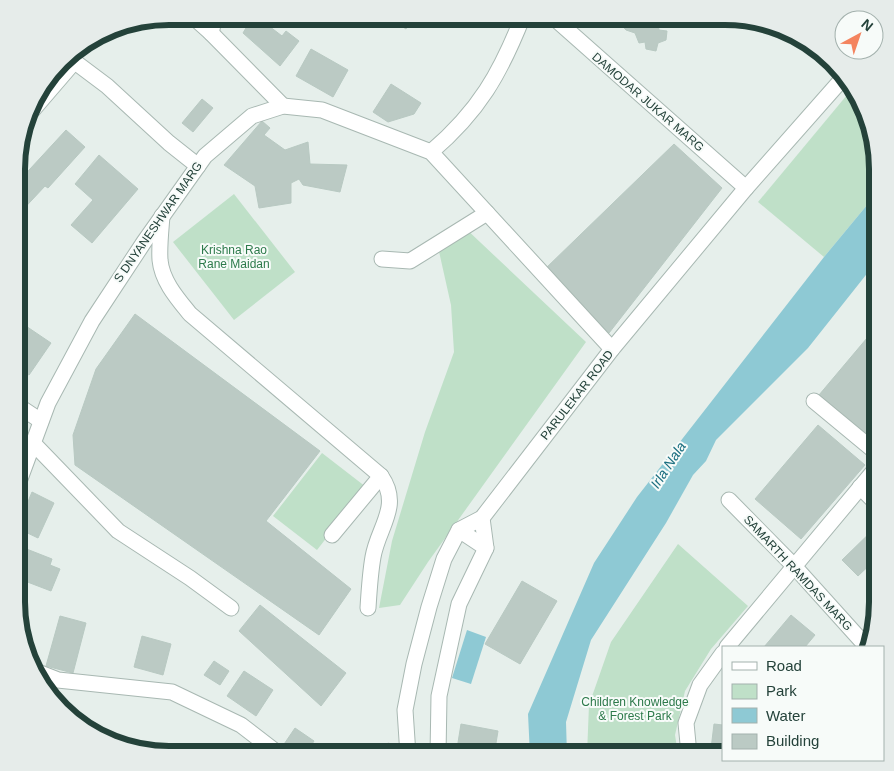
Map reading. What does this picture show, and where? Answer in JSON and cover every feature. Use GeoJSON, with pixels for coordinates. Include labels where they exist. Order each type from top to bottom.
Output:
{"type":"FeatureCollection","features":[{"type":"Feature","properties":{"kind":"street"},"geometry":{"type":"LineString","coordinates":[[202,25],[283,106]]}},
{"type":"Feature","properties":{"kind":"street"},"geometry":{"type":"LineString","coordinates":[[211,33],[213,25]]}},
{"type":"Feature","properties":{"kind":"street"},"geometry":{"type":"LineString","coordinates":[[431,152],[474,109],[494,81],[507,56],[519,25]]}},
{"type":"Feature","properties":{"kind":"street","name":"DAMODAR JUKAR MARG"},"geometry":{"type":"LineString","coordinates":[[562,25],[746,188]]}},
{"type":"Feature","properties":{"kind":"street"},"geometry":{"type":"LineString","coordinates":[[73,61],[107,86],[169,143],[198,166]]}},
{"type":"Feature","properties":{"kind":"street","name":"PARULEKAR ROAD"},"geometry":{"type":"LineString","coordinates":[[459,530],[482,518],[612,349],[746,188],[840,82]]}},
{"type":"Feature","properties":{"kind":"street","name":"S DNYANESHWAR MARG"},"geometry":{"type":"LineString","coordinates":[[25,465],[48,403],[92,321],[162,216],[205,156],[252,116],[283,106],[322,110],[431,152],[612,349]]}},
{"type":"Feature","properties":{"kind":"street"},"geometry":{"type":"LineString","coordinates":[[382,259],[410,261],[487,213]]}},
{"type":"Feature","properties":{"kind":"street"},"geometry":{"type":"LineString","coordinates":[[162,216],[160,260],[164,276],[190,314],[381,476],[388,486],[391,505],[373,556],[368,608]]}},
{"type":"Feature","properties":{"kind":"street"},"geometry":{"type":"LineString","coordinates":[[814,401],[869,447]]}},
{"type":"Feature","properties":{"kind":"street"},"geometry":{"type":"LineString","coordinates":[[25,410],[41,421]]}},
{"type":"Feature","properties":{"kind":"street"},"geometry":{"type":"LineString","coordinates":[[33,443],[118,531],[190,578],[231,608]]}},
{"type":"Feature","properties":{"kind":"street"},"geometry":{"type":"LineString","coordinates":[[332,535],[381,476]]}},
{"type":"Feature","properties":{"kind":"street"},"geometry":{"type":"LineString","coordinates":[[728,646],[869,476]]}},
{"type":"Feature","properties":{"kind":"street"},"geometry":{"type":"LineString","coordinates":[[860,487],[869,496]]}},
{"type":"Feature","properties":{"kind":"street","name":"SAMARTH RAMDAS MARG"},"geometry":{"type":"LineString","coordinates":[[729,500],[794,566],[863,642]]}},
{"type":"Feature","properties":{"kind":"street"},"geometry":{"type":"LineString","coordinates":[[438,746],[439,696],[458,604],[486,548],[482,518]]}},
{"type":"Feature","properties":{"kind":"street"},"geometry":{"type":"LineString","coordinates":[[407,746],[405,710],[414,664],[444,559],[459,530],[486,548]]}},
{"type":"Feature","properties":{"kind":"street"},"geometry":{"type":"LineString","coordinates":[[688,746],[686,723],[700,685],[722,654]]}},
{"type":"Feature","properties":{"kind":"street"},"geometry":{"type":"LineString","coordinates":[[45,675],[58,680],[122,685],[172,692],[241,726],[268,746]]}},
{"type":"Feature","properties":{"kind":"green space"},"geometry":{"type":"Polygon","coordinates":[[[848,94],[858,114],[868,150],[869,203],[824,257],[758,202],[848,94]]]}},
{"type":"Feature","properties":{"kind":"green space","name":"Krishna Rao Rane Maidan"},"geometry":{"type":"Polygon","coordinates":[[[234,194],[295,272],[234,320],[173,242],[234,194]]]}},
{"type":"Feature","properties":{"kind":"green space"},"geometry":{"type":"Polygon","coordinates":[[[463,226],[586,342],[428,562],[400,605],[379,608],[392,541],[425,432],[454,352],[451,305],[438,247],[463,226]]]}},
{"type":"Feature","properties":{"kind":"green space"},"geometry":{"type":"Polygon","coordinates":[[[322,453],[366,487],[317,550],[273,516],[322,453]]]}},
{"type":"Feature","properties":{"kind":"green space","name":"Children Knowledge & Forest Park"},"geometry":{"type":"Polygon","coordinates":[[[678,544],[748,606],[711,649],[685,691],[675,735],[677,746],[587,746],[589,705],[611,642],[678,544]]]}},
{"type":"Feature","properties":{"kind":"water","name":"Irla Nala"},"geometry":{"type":"Polygon","coordinates":[[[869,203],[869,271],[808,348],[716,440],[706,461],[693,475],[666,523],[591,640],[566,722],[567,746],[530,746],[528,714],[594,563],[637,497],[824,257],[869,203]]]}},
{"type":"Feature","properties":{"kind":"water"},"geometry":{"type":"Polygon","coordinates":[[[467,630],[486,637],[471,684],[452,678],[467,630]]]}},
{"type":"Feature","properties":{"kind":"building"},"geometry":{"type":"Polygon","coordinates":[[[248,25],[268,25],[282,36],[286,31],[299,41],[280,66],[243,33],[248,25]]]}},
{"type":"Feature","properties":{"kind":"building"},"geometry":{"type":"Polygon","coordinates":[[[400,25],[408,25],[406,29],[400,25]]]}},
{"type":"Feature","properties":{"kind":"building"},"geometry":{"type":"Polygon","coordinates":[[[621,25],[658,25],[659,30],[667,31],[666,40],[658,43],[656,51],[646,49],[645,42],[639,43],[635,33],[626,30],[621,25]]]}},
{"type":"Feature","properties":{"kind":"building"},"geometry":{"type":"Polygon","coordinates":[[[311,49],[348,70],[333,97],[296,76],[311,49]]]}},
{"type":"Feature","properties":{"kind":"building"},"geometry":{"type":"Polygon","coordinates":[[[391,84],[421,103],[414,114],[388,122],[373,112],[391,84]]]}},
{"type":"Feature","properties":{"kind":"building"},"geometry":{"type":"Polygon","coordinates":[[[202,99],[213,108],[193,132],[182,123],[202,99]]]}},
{"type":"Feature","properties":{"kind":"building"},"geometry":{"type":"Polygon","coordinates":[[[262,121],[270,128],[264,135],[285,150],[308,142],[310,164],[347,165],[340,192],[303,185],[299,179],[291,183],[291,203],[259,208],[255,186],[224,165],[262,121]]]}},
{"type":"Feature","properties":{"kind":"building"},"geometry":{"type":"Polygon","coordinates":[[[66,130],[85,147],[48,188],[45,186],[25,207],[25,174],[66,130]]]}},
{"type":"Feature","properties":{"kind":"building"},"geometry":{"type":"Polygon","coordinates":[[[674,144],[722,188],[609,333],[545,269],[674,144]]]}},
{"type":"Feature","properties":{"kind":"building"},"geometry":{"type":"Polygon","coordinates":[[[99,155],[138,189],[92,243],[71,225],[93,200],[75,184],[99,155]]]}},
{"type":"Feature","properties":{"kind":"building"},"geometry":{"type":"Polygon","coordinates":[[[135,314],[320,451],[266,521],[351,589],[319,635],[75,465],[73,435],[96,369],[135,314]]]}},
{"type":"Feature","properties":{"kind":"building"},"geometry":{"type":"Polygon","coordinates":[[[25,325],[51,343],[29,375],[25,373],[25,325]]]}},
{"type":"Feature","properties":{"kind":"building"},"geometry":{"type":"Polygon","coordinates":[[[869,336],[869,437],[819,395],[869,336]]]}},
{"type":"Feature","properties":{"kind":"building"},"geometry":{"type":"Polygon","coordinates":[[[818,425],[865,465],[801,539],[755,499],[818,425]]]}},
{"type":"Feature","properties":{"kind":"building"},"geometry":{"type":"Polygon","coordinates":[[[32,492],[54,503],[38,538],[25,532],[25,509],[32,492]]]}},
{"type":"Feature","properties":{"kind":"building"},"geometry":{"type":"Polygon","coordinates":[[[869,534],[869,566],[858,576],[842,560],[869,534]]]}},
{"type":"Feature","properties":{"kind":"building"},"geometry":{"type":"Polygon","coordinates":[[[25,548],[52,559],[50,565],[60,569],[51,591],[25,581],[25,548]]]}},
{"type":"Feature","properties":{"kind":"building"},"geometry":{"type":"Polygon","coordinates":[[[522,581],[557,601],[520,664],[485,644],[522,581]]]}},
{"type":"Feature","properties":{"kind":"building"},"geometry":{"type":"Polygon","coordinates":[[[260,605],[346,673],[321,706],[239,631],[260,605]]]}},
{"type":"Feature","properties":{"kind":"building"},"geometry":{"type":"Polygon","coordinates":[[[791,615],[815,635],[806,646],[765,646],[791,615]]]}},
{"type":"Feature","properties":{"kind":"building"},"geometry":{"type":"Polygon","coordinates":[[[60,616],[86,623],[73,673],[46,666],[60,616]]]}},
{"type":"Feature","properties":{"kind":"building"},"geometry":{"type":"Polygon","coordinates":[[[142,636],[171,644],[163,675],[134,667],[142,636]]]}},
{"type":"Feature","properties":{"kind":"building"},"geometry":{"type":"Polygon","coordinates":[[[214,661],[229,671],[220,685],[204,675],[214,661]]]}},
{"type":"Feature","properties":{"kind":"building"},"geometry":{"type":"Polygon","coordinates":[[[244,671],[273,690],[256,716],[227,696],[244,671]]]}},
{"type":"Feature","properties":{"kind":"building"},"geometry":{"type":"Polygon","coordinates":[[[461,724],[498,731],[496,746],[457,746],[461,724]]]}},
{"type":"Feature","properties":{"kind":"building"},"geometry":{"type":"Polygon","coordinates":[[[714,724],[722,725],[722,746],[711,746],[714,724]]]}},
{"type":"Feature","properties":{"kind":"building"},"geometry":{"type":"Polygon","coordinates":[[[295,728],[314,741],[311,746],[283,746],[295,728]]]}}]}
